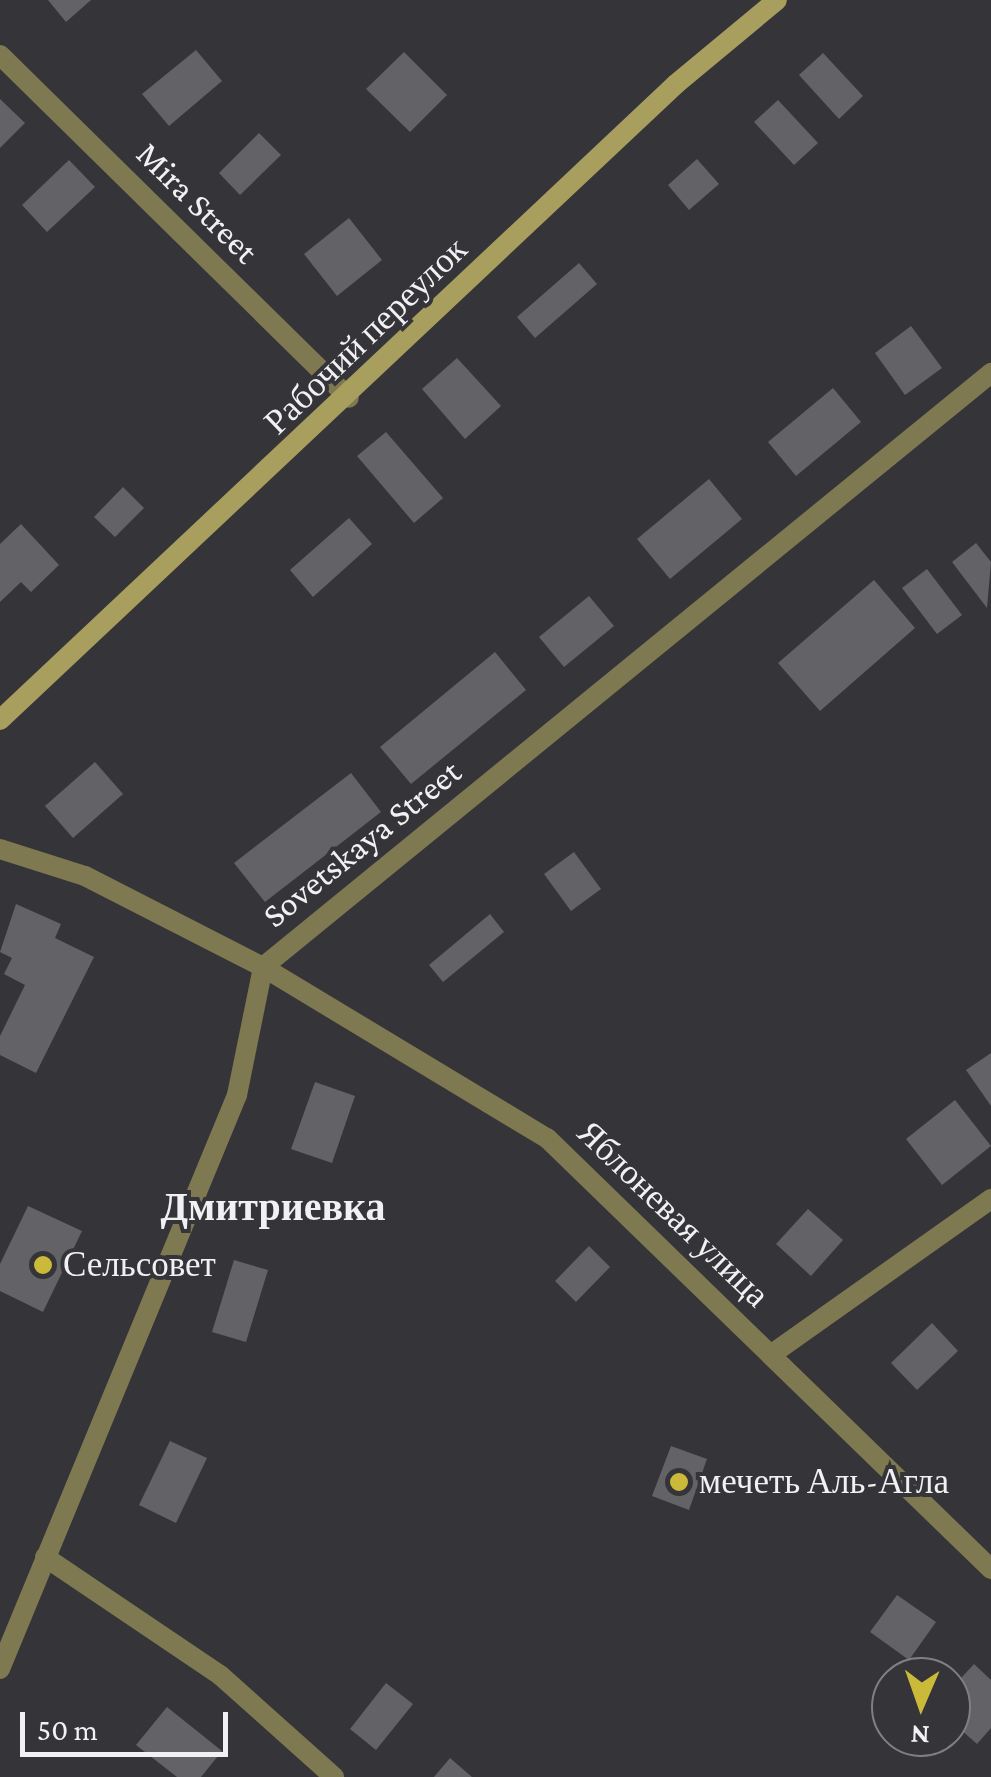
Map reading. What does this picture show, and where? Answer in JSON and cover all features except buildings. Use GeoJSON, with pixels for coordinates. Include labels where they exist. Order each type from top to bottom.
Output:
{"type":"FeatureCollection","features":[{"type":"Feature","properties":{"kind":"street","name":"Рабочий переулок"},"geometry":{"type":"LineString","coordinates":[[0,720],[349,398],[676,84],[777,0]]}},
{"type":"Feature","properties":{"kind":"street","name":"Mira Street"},"geometry":{"type":"LineString","coordinates":[[0,55],[349,398]]}},
{"type":"Feature","properties":{"kind":"street","name":"Sovetskaya Street"},"geometry":{"type":"LineString","coordinates":[[0,1669],[236,1095],[263,967],[991,373]]}},
{"type":"Feature","properties":{"kind":"street","name":"Яблоневая улица"},"geometry":{"type":"LineString","coordinates":[[0,849],[85,876],[263,967],[547,1138],[991,1569]]}},
{"type":"Feature","properties":{"kind":"street"},"geometry":{"type":"LineString","coordinates":[[772,1354],[991,1199]]}},
{"type":"Feature","properties":{"kind":"street"},"geometry":{"type":"LineString","coordinates":[[45,1557],[220,1674],[334,1777]]}},
{"type":"Feature","properties":{"kind":"place","name":"Сельсовет"},"geometry":{"type":"Point","coordinates":[43,1265]}},
{"type":"Feature","properties":{"kind":"place","name":"мечеть Аль-Агла"},"geometry":{"type":"Point","coordinates":[679,1482]}},
{"type":"Feature","properties":{"kind":"district","name":"Дмитриевка"},"geometry":{"type":"Point","coordinates":[273,1207]}}]}
